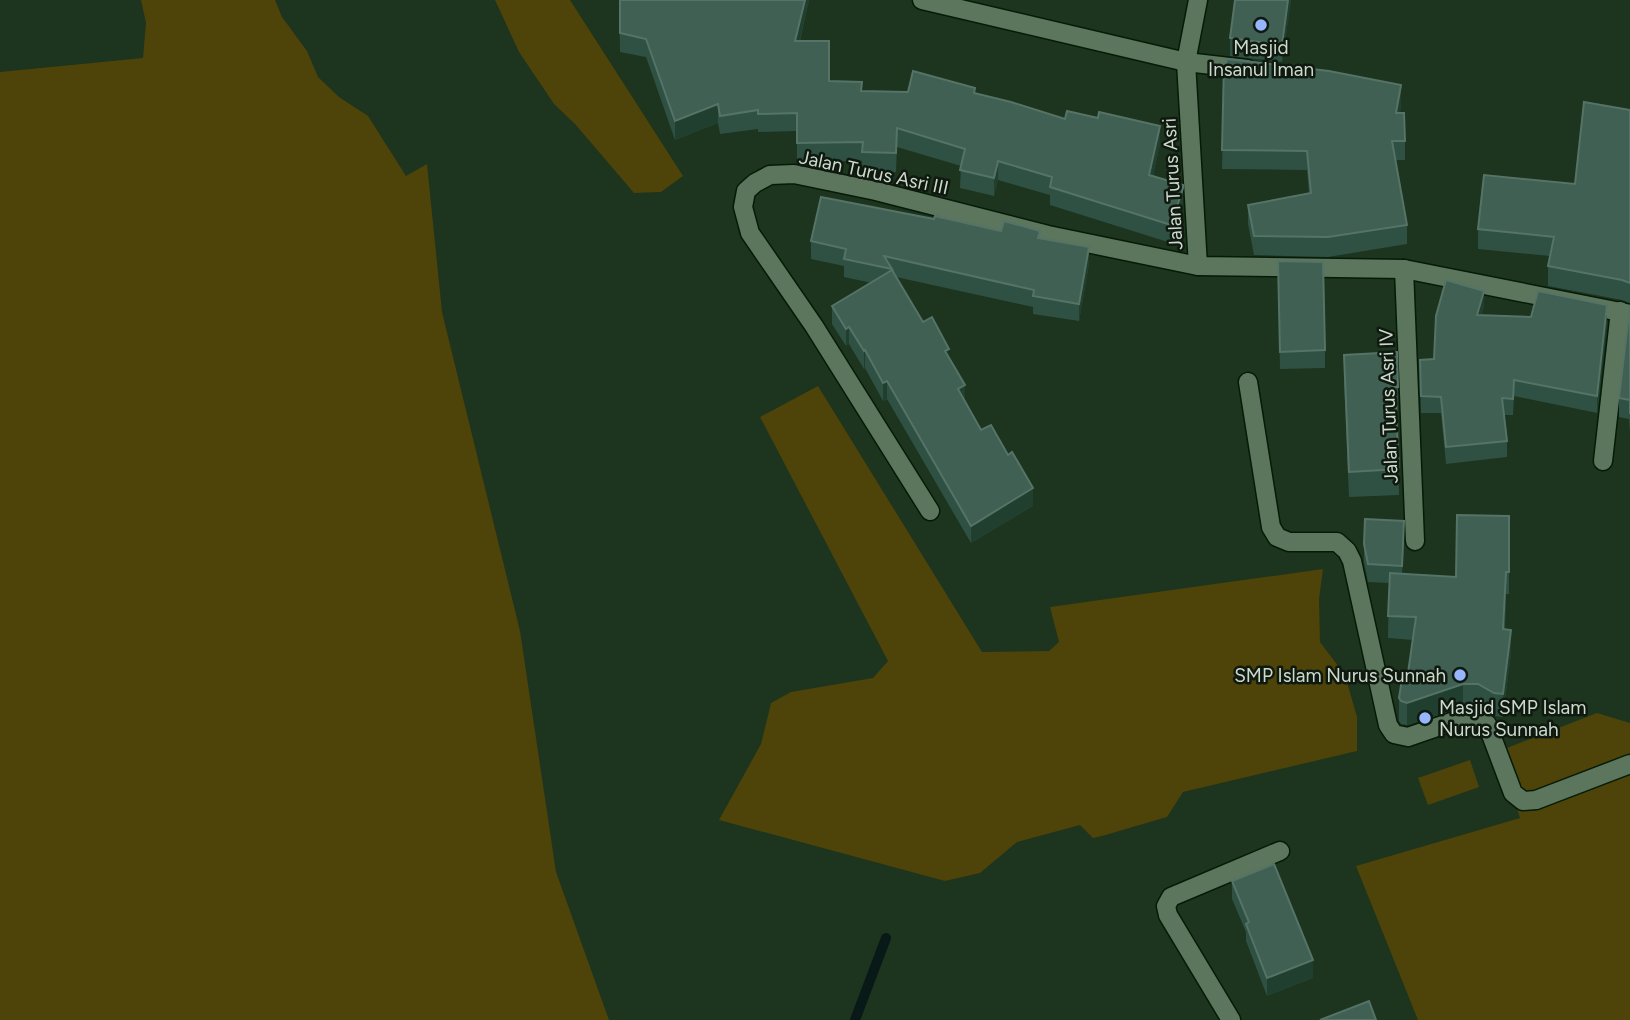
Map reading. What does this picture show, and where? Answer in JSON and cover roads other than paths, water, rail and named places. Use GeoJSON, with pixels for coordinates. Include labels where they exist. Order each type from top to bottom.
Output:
{"type":"FeatureCollection","features":[{"type":"Feature","properties":{"kind":"street"},"geometry":{"type":"LineString","coordinates":[[922,0],[1186,62],[1267,72]]}},
{"type":"Feature","properties":{"kind":"street","name":"Jalan Turus Asri"},"geometry":{"type":"LineString","coordinates":[[1198,0],[1186,62],[1198,266],[1404,269],[1625,312]]}},
{"type":"Feature","properties":{"kind":"street","name":"Jalan Turus Asri III"},"geometry":{"type":"LineString","coordinates":[[930,511],[814,326],[750,233],[743,207],[746,191],[770,175],[794,174],[876,191],[1048,235],[1198,266]]}},
{"type":"Feature","properties":{"kind":"street","name":"Jalan Turus Asri IV"},"geometry":{"type":"LineString","coordinates":[[1404,269],[1415,541]]}},
{"type":"Feature","properties":{"kind":"street"},"geometry":{"type":"LineString","coordinates":[[1603,461],[1625,312]]}},
{"type":"Feature","properties":{"kind":"street"},"geometry":{"type":"LineString","coordinates":[[1248,382],[1271,527],[1277,537],[1289,542],[1338,542],[1347,551],[1352,561],[1388,725],[1394,734],[1408,737],[1463,718],[1477,718],[1487,724],[1513,793],[1523,802],[1536,800],[1630,764]]}},
{"type":"Feature","properties":{"kind":"street"},"geometry":{"type":"LineString","coordinates":[[1231,1020],[1168,915],[1166,906],[1171,897],[1280,851]]}},
{"type":"Feature","properties":{"kind":"waterway"},"geometry":{"type":"LineString","coordinates":[[855,1020],[886,938]]}},
{"type":"Feature","properties":{"kind":"place","name":"Masjid Insanul Iman"},"geometry":{"type":"Point","coordinates":[1261,25]}},
{"type":"Feature","properties":{"kind":"place","name":"SMP Islam Nurus Sunnah"},"geometry":{"type":"Point","coordinates":[1460,675]}},
{"type":"Feature","properties":{"kind":"place","name":"Masjid SMP Islam Nurus Sunnah"},"geometry":{"type":"Point","coordinates":[1425,718]}}]}
